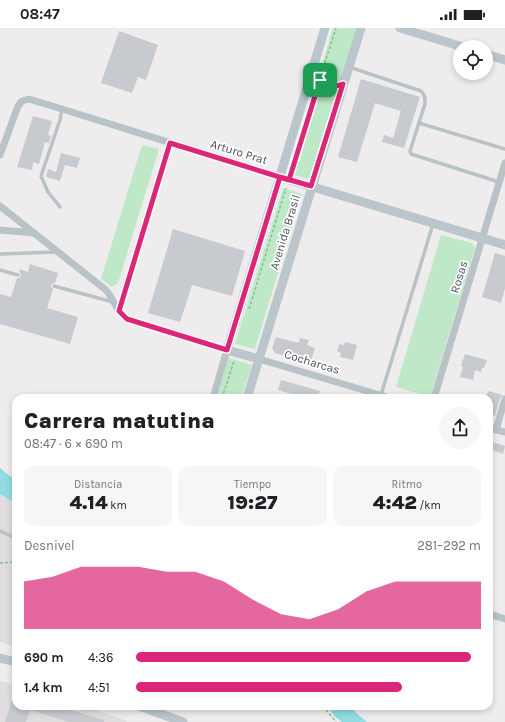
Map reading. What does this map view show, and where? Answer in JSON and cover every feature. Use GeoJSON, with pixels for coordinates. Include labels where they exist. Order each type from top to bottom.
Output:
{"type":"FeatureCollection","features":[{"type":"Feature","properties":{"kind":"main road","name":"Avenida Brasil"},"geometry":{"type":"LineString","coordinates":[[248,394],[311,186],[361,28]]}},
{"type":"Feature","properties":{"kind":"main road"},"geometry":{"type":"LineString","coordinates":[[400,28],[453,44]]}},
{"type":"Feature","properties":{"kind":"main road","name":"Avenida Brasil"},"geometry":{"type":"LineString","coordinates":[[232,351],[280,177],[324,29]]}},
{"type":"Feature","properties":{"kind":"main road"},"geometry":{"type":"LineString","coordinates":[[493,56],[505,60]]}},
{"type":"Feature","properties":{"kind":"main road"},"geometry":{"type":"LineString","coordinates":[[314,65],[315,71],[323,84],[330,86],[343,84]]}},
{"type":"Feature","properties":{"kind":"main road","name":"Arturo Prat"},"geometry":{"type":"LineString","coordinates":[[280,177],[505,245]]}},
{"type":"Feature","properties":{"kind":"main road","name":"Cocharcas"},"geometry":{"type":"LineString","coordinates":[[232,351],[259,359]]}},
{"type":"Feature","properties":{"kind":"main road"},"geometry":{"type":"LineString","coordinates":[[0,658],[12,661]]}},
{"type":"Feature","properties":{"kind":"main road"},"geometry":{"type":"LineString","coordinates":[[156,710],[183,722]]}},
{"type":"Feature","properties":{"kind":"street","name":"Arturo Prat"},"geometry":{"type":"LineString","coordinates":[[0,155],[17,108],[22,102],[29,99],[280,177]]}},
{"type":"Feature","properties":{"kind":"street"},"geometry":{"type":"LineString","coordinates":[[119,311],[170,143]]}},
{"type":"Feature","properties":{"kind":"street","name":"Rosas"},"geometry":{"type":"LineString","coordinates":[[435,394],[505,163]]}},
{"type":"Feature","properties":{"kind":"street"},"geometry":{"type":"LineString","coordinates":[[0,206],[106,290],[119,311],[127,319],[232,351]]}},
{"type":"Feature","properties":{"kind":"street"},"geometry":{"type":"LineString","coordinates":[[0,230],[34,233]]}},
{"type":"Feature","properties":{"kind":"street","name":"Avenida Brasil"},"geometry":{"type":"LineString","coordinates":[[215,394],[232,351]]}},
{"type":"Feature","properties":{"kind":"street","name":"Cocharcas"},"geometry":{"type":"LineString","coordinates":[[259,359],[378,394]]}},
{"type":"Feature","properties":{"kind":"street"},"geometry":{"type":"LineString","coordinates":[[493,427],[505,399]]}},
{"type":"Feature","properties":{"kind":"street"},"geometry":{"type":"LineString","coordinates":[[493,429],[505,432]]}},
{"type":"Feature","properties":{"kind":"street"},"geometry":{"type":"LineString","coordinates":[[493,615],[505,619]]}},
{"type":"Feature","properties":{"kind":"lane"},"geometry":{"type":"LineString","coordinates":[[348,67],[421,91],[424,95],[425,99],[410,151],[411,154],[499,182]]}},
{"type":"Feature","properties":{"kind":"lane"},"geometry":{"type":"LineString","coordinates":[[60,207],[48,192],[41,176],[60,120],[62,109]]}},
{"type":"Feature","properties":{"kind":"lane"},"geometry":{"type":"LineString","coordinates":[[418,123],[505,149]]}},
{"type":"Feature","properties":{"kind":"lane"},"geometry":{"type":"LineString","coordinates":[[381,394],[433,223]]}},
{"type":"Feature","properties":{"kind":"lane"},"geometry":{"type":"LineString","coordinates":[[0,254],[58,252]]}},
{"type":"Feature","properties":{"kind":"lane"},"geometry":{"type":"LineString","coordinates":[[0,270],[18,275]]}},
{"type":"Feature","properties":{"kind":"lane"},"geometry":{"type":"LineString","coordinates":[[54,286],[114,302]]}},
{"type":"Feature","properties":{"kind":"lane"},"geometry":{"type":"LineString","coordinates":[[0,531],[12,536]]}},
{"type":"Feature","properties":{"kind":"path"},"geometry":{"type":"LineString","coordinates":[[248,315],[336,28]]}},
{"type":"Feature","properties":{"kind":"path"},"geometry":{"type":"LineString","coordinates":[[223,394],[232,351]]}},
{"type":"Feature","properties":{"kind":"path"},"geometry":{"type":"LineString","coordinates":[[0,563],[12,562]]}},
{"type":"Feature","properties":{"kind":"path"},"geometry":{"type":"LineString","coordinates":[[326,710],[336,722]]}},
{"type":"Feature","properties":{"kind":"shaded area"},"geometry":{"type":"Polygon","coordinates":[[[0,494],[12,502],[12,646],[0,642],[0,494]]]}},
{"type":"Feature","properties":{"kind":"shaded area"},"geometry":{"type":"Polygon","coordinates":[[[0,681],[12,684],[12,710],[96,710],[127,721],[127,722],[0,722],[0,681]]]}},
{"type":"Feature","properties":{"kind":"green space"},"geometry":{"type":"Polygon","coordinates":[[[333,28],[357,28],[312,180],[290,174],[333,28]]]}},
{"type":"Feature","properties":{"kind":"green space"},"geometry":{"type":"Polygon","coordinates":[[[142,145],[159,149],[118,283],[112,287],[101,279],[142,145]]]}},
{"type":"Feature","properties":{"kind":"green space"},"geometry":{"type":"Polygon","coordinates":[[[283,188],[302,194],[255,349],[235,344],[283,188]]]}},
{"type":"Feature","properties":{"kind":"green space"},"geometry":{"type":"Polygon","coordinates":[[[441,235],[472,243],[475,248],[431,394],[420,394],[396,387],[441,235]]]}},
{"type":"Feature","properties":{"kind":"green space"},"geometry":{"type":"Polygon","coordinates":[[[228,358],[252,365],[242,394],[218,394],[228,358]]]}},
{"type":"Feature","properties":{"kind":"water"},"geometry":{"type":"Polygon","coordinates":[[[0,468],[12,478],[12,502],[0,494],[0,468]]]}},
{"type":"Feature","properties":{"kind":"water"},"geometry":{"type":"Polygon","coordinates":[[[330,710],[354,710],[367,722],[342,722],[335,717],[330,710]]]}},
{"type":"Feature","properties":{"kind":"building"},"geometry":{"type":"Polygon","coordinates":[[[119,31],[158,45],[146,80],[138,77],[132,93],[101,83],[119,31]]]}},
{"type":"Feature","properties":{"kind":"building"},"geometry":{"type":"Polygon","coordinates":[[[361,79],[420,97],[404,148],[382,142],[384,135],[393,138],[401,111],[375,103],[357,162],[338,157],[361,79]]]}},
{"type":"Feature","properties":{"kind":"building"},"geometry":{"type":"Polygon","coordinates":[[[33,116],[52,121],[48,135],[51,136],[49,143],[45,142],[39,164],[33,162],[32,170],[17,167],[33,116]]]}},
{"type":"Feature","properties":{"kind":"building"},"geometry":{"type":"Polygon","coordinates":[[[61,153],[80,158],[77,168],[65,165],[60,181],[46,177],[48,169],[56,172],[61,153]]]}},
{"type":"Feature","properties":{"kind":"building"},"geometry":{"type":"Polygon","coordinates":[[[173,229],[245,251],[232,296],[192,285],[180,322],[148,313],[173,229]]]}},
{"type":"Feature","properties":{"kind":"building"},"geometry":{"type":"Polygon","coordinates":[[[495,253],[505,256],[505,288],[501,303],[482,297],[495,253]]]}},
{"type":"Feature","properties":{"kind":"building"},"geometry":{"type":"Polygon","coordinates":[[[30,264],[58,273],[55,283],[51,285],[53,289],[47,308],[78,317],[70,344],[0,324],[0,294],[11,297],[17,278],[21,276],[19,272],[20,269],[28,272],[30,264]]]}},
{"type":"Feature","properties":{"kind":"building"},"geometry":{"type":"Polygon","coordinates":[[[276,337],[299,343],[300,338],[309,340],[307,345],[315,348],[311,361],[306,359],[305,361],[291,356],[291,358],[275,353],[272,348],[276,337]]]}},
{"type":"Feature","properties":{"kind":"building"},"geometry":{"type":"Polygon","coordinates":[[[345,342],[357,345],[353,360],[340,357],[341,353],[337,351],[339,344],[344,345],[345,342]]]}},
{"type":"Feature","properties":{"kind":"building"},"geometry":{"type":"Polygon","coordinates":[[[465,354],[487,360],[481,372],[475,370],[473,380],[460,377],[463,367],[461,366],[465,354]]]}},
{"type":"Feature","properties":{"kind":"building"},"geometry":{"type":"Polygon","coordinates":[[[281,380],[320,391],[319,394],[291,394],[278,390],[281,380]]]}},
{"type":"Feature","properties":{"kind":"building"},"geometry":{"type":"Polygon","coordinates":[[[488,391],[503,395],[500,398],[495,416],[493,416],[493,394],[487,394],[488,391]]]}},
{"type":"Feature","properties":{"kind":"building"},"geometry":{"type":"Polygon","coordinates":[[[493,442],[505,446],[503,454],[493,450],[493,442]]]}},
{"type":"Feature","properties":{"kind":"building"},"geometry":{"type":"Polygon","coordinates":[[[12,699],[12,710],[30,710],[26,722],[5,722],[12,699]]]}},
{"type":"Feature","properties":{"kind":"building"},"geometry":{"type":"Polygon","coordinates":[[[30,710],[70,710],[104,720],[104,722],[69,722],[30,710]]]}},
{"type":"Feature","properties":{"kind":"route"},"geometry":{"type":"LineString","coordinates":[[320,80],[289,180],[170,143],[119,311],[127,319],[227,350],[280,177],[289,180],[311,186],[343,84],[330,86],[323,84],[320,80]]}}]}
